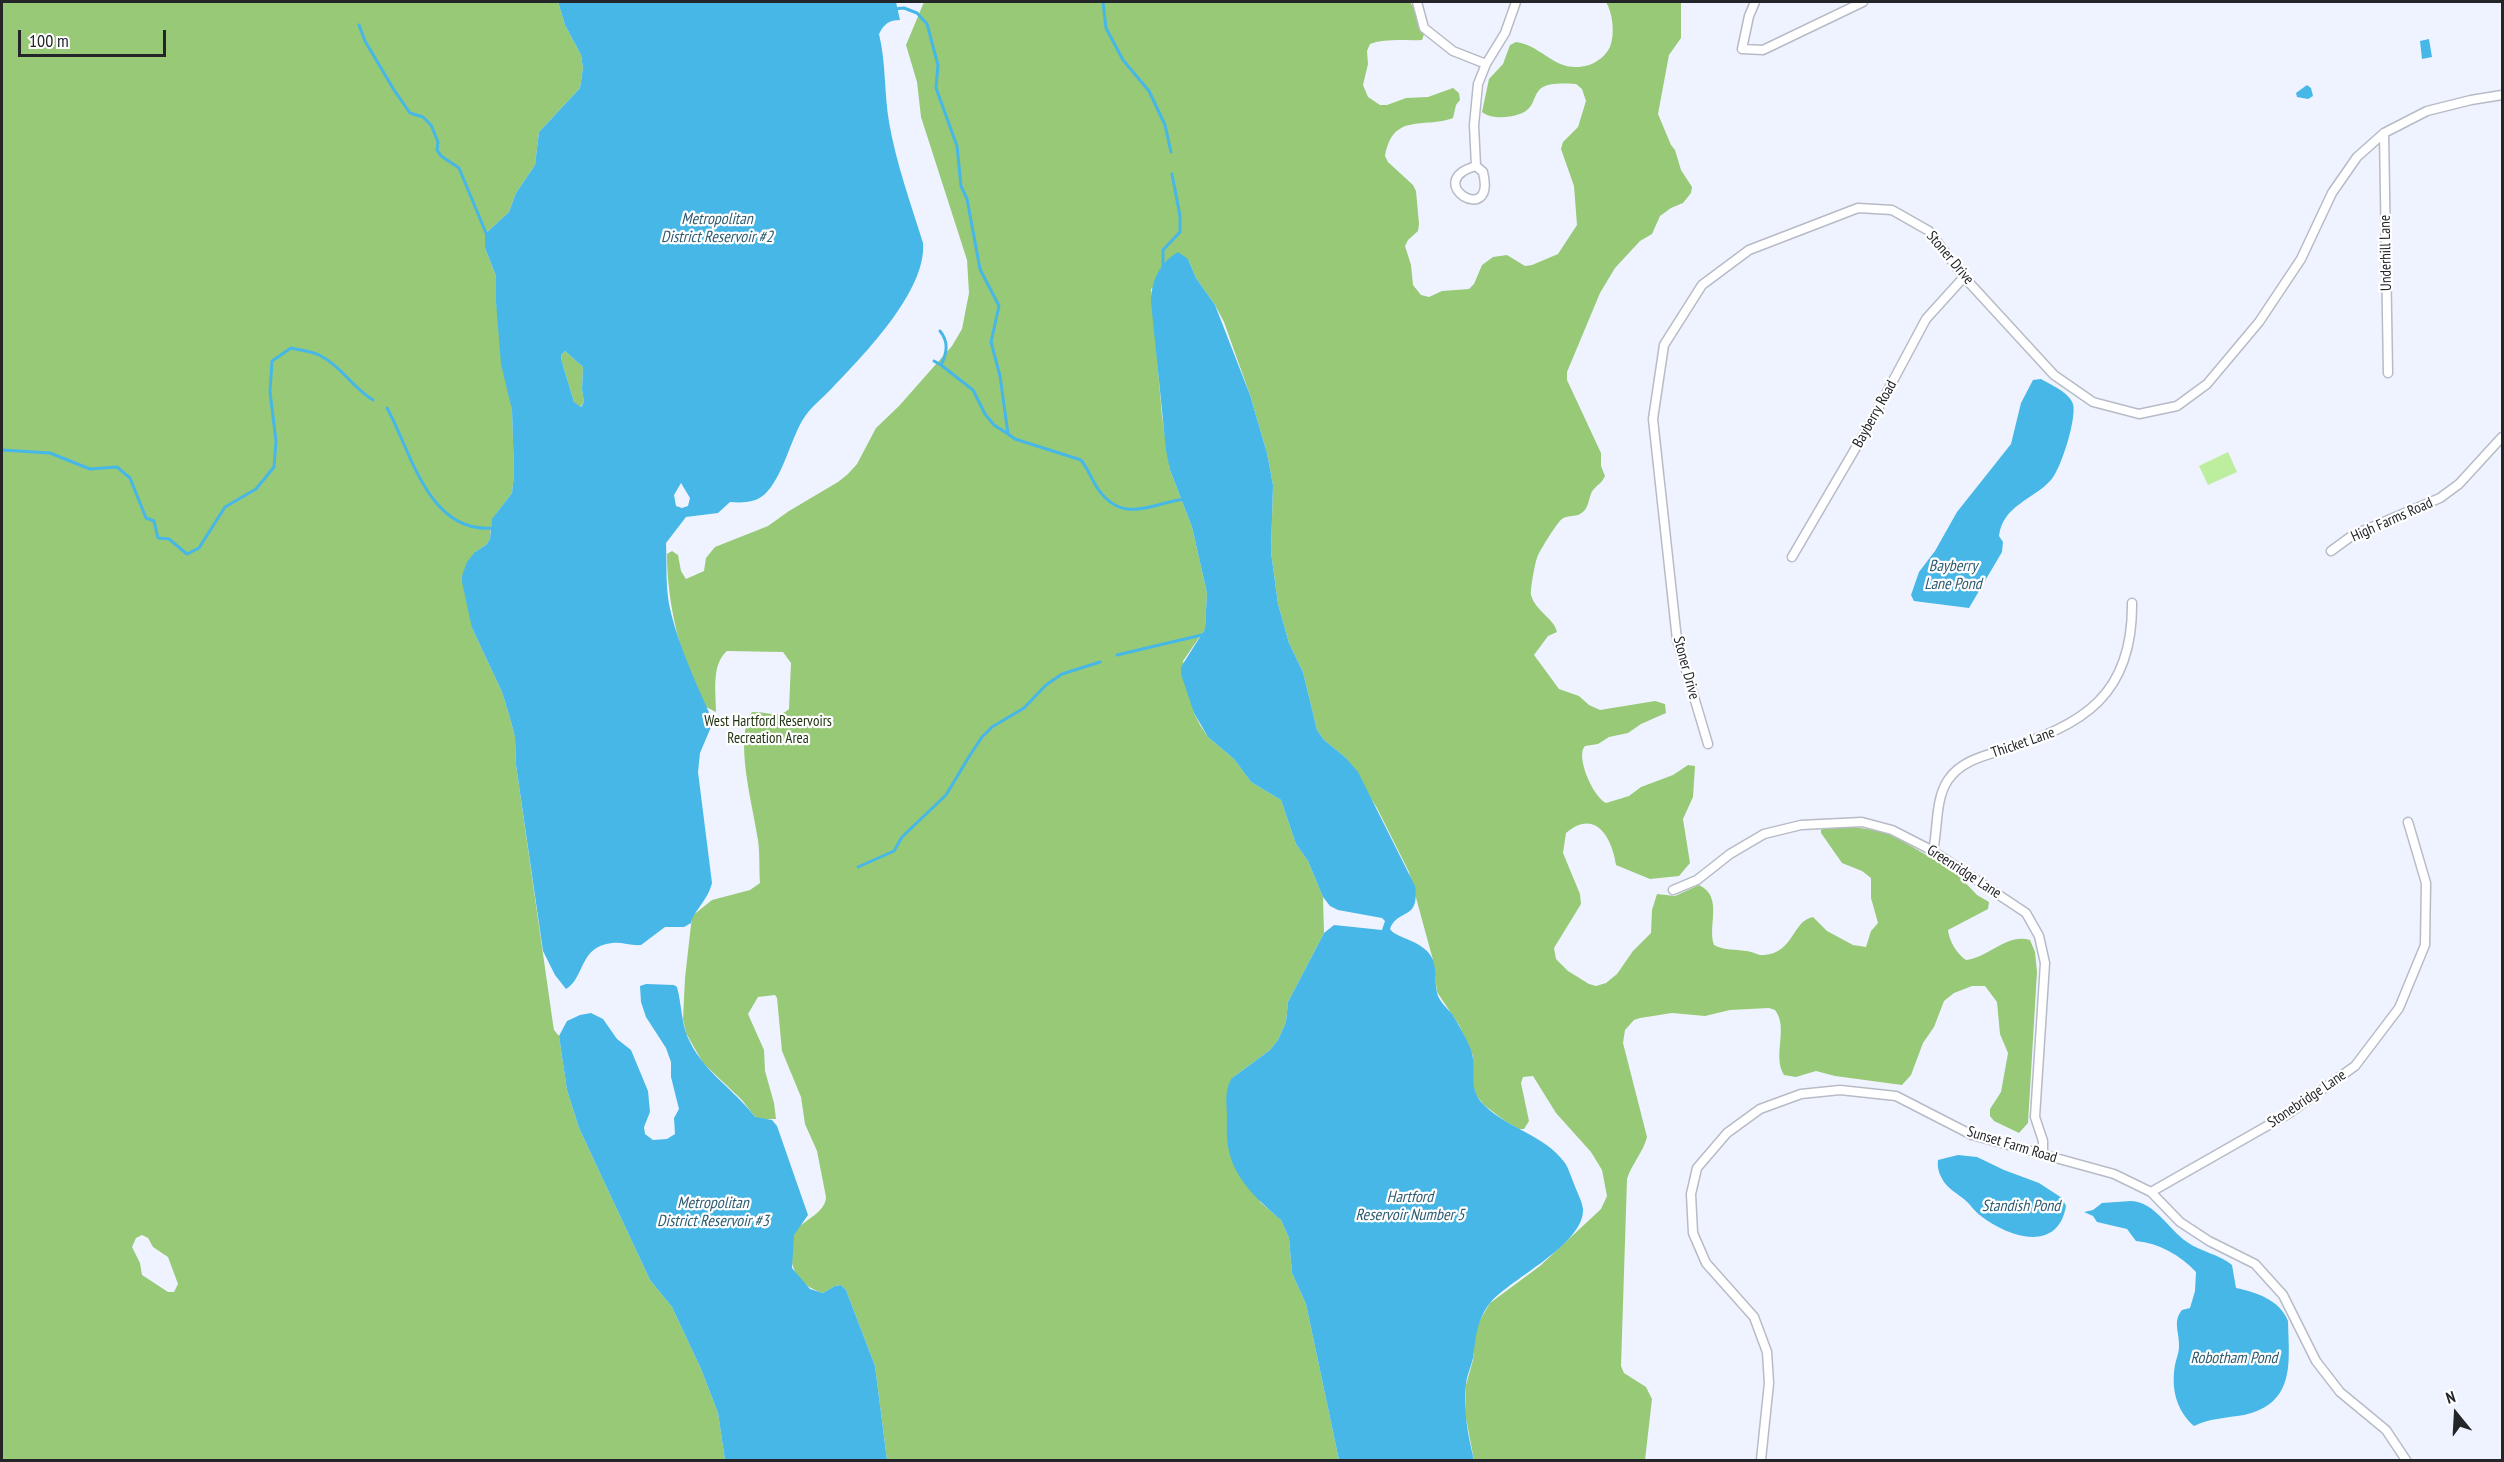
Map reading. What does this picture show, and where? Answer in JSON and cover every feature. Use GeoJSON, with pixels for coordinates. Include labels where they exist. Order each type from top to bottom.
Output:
{"type":"FeatureCollection","features":[{"type":"Feature","properties":{"kind":"street"},"geometry":{"type":"LineString","coordinates":[[1417,2],[1424,28],[1453,51],[1486,63]]}},
{"type":"Feature","properties":{"kind":"street"},"geometry":{"type":"LineString","coordinates":[[1476,166],[1474,125],[1477,93],[1486,63],[1505,33],[1516,2]]}},
{"type":"Feature","properties":{"kind":"street"},"geometry":{"type":"LineString","coordinates":[[1755,2],[1749,16],[1742,50],[1763,50],[1863,2]]}},
{"type":"Feature","properties":{"kind":"street","name":"Stoner Drive"},"geometry":{"type":"LineString","coordinates":[[1708,744],[1677,640],[1653,419],[1664,345],[1702,285],[1749,250],[1858,208],[1892,210],[1929,231],[1964,277],[2054,375],[2093,402],[2139,414],[2177,406],[2207,384],[2260,320],[2301,259],[2332,193],[2357,157],[2384,133],[2427,111],[2502,95]]}},
{"type":"Feature","properties":{"kind":"street","name":"Underhill Lane"},"geometry":{"type":"LineString","coordinates":[[2384,133],[2388,373]]}},
{"type":"Feature","properties":{"kind":"street","name":"Bayberry Road"},"geometry":{"type":"LineString","coordinates":[[1792,557],[1872,420],[1926,319],[1964,277]]}},
{"type":"Feature","properties":{"kind":"street","name":"High Farms Road"},"geometry":{"type":"LineString","coordinates":[[2331,551],[2353,535],[2440,498],[2459,484],[2502,438]]}},
{"type":"Feature","properties":{"kind":"street","name":"Thicket Lane"},"geometry":{"type":"LineString","coordinates":[[1933,851],[1942,790],[1954,771],[1977,758],[2061,730],[2092,708],[2108,692],[2125,660],[2132,630],[2132,603]]}},
{"type":"Feature","properties":{"kind":"street","name":"Greenridge Lane"},"geometry":{"type":"LineString","coordinates":[[1673,890],[1697,880],[1730,854],[1764,834],[1801,825],[1862,822],[1892,830],[1933,851],[2025,913],[2039,936],[2045,963],[2036,1117],[2043,1141],[2043,1154]]}},
{"type":"Feature","properties":{"kind":"street","name":"Stonebridge Lane"},"geometry":{"type":"LineString","coordinates":[[2151,1192],[2288,1114],[2355,1066],[2399,1008],[2425,945],[2426,883],[2408,822]]}},
{"type":"Feature","properties":{"kind":"street","name":"Sunset Farm Road"},"geometry":{"type":"LineString","coordinates":[[1761,1461],[1769,1383],[1767,1352],[1755,1317],[1706,1263],[1693,1233],[1691,1194],[1697,1168],[1727,1133],[1760,1109],[1801,1094],[1840,1090],[1896,1096],[1972,1135],[2114,1174],[2151,1192],[2180,1222],[2209,1241],[2255,1264],[2283,1295],[2316,1361],[2340,1392],[2386,1430],[2406,1461]]}},
{"type":"Feature","properties":{"kind":"green space"},"geometry":{"type":"Polygon","coordinates":[[[2,2],[558,2],[565,25],[581,55],[583,68],[580,88],[539,132],[535,165],[516,193],[509,212],[485,234],[485,248],[496,276],[496,302],[512,410],[514,474],[512,493],[496,514],[491,526],[490,539],[486,545],[475,552],[472,628],[502,692],[515,737],[516,765],[553,1024],[559,1036],[567,1090],[579,1128],[650,1280],[672,1307],[701,1369],[718,1413],[725,1460],[2,1460],[2,2]],[[142,1235],[136,1238],[132,1247],[140,1263],[142,1275],[168,1292],[174,1292],[178,1284],[168,1257],[153,1247],[148,1238],[142,1235]]]}},
{"type":"Feature","properties":{"kind":"green space","name":"West Hartford Reservoirs Recreation Area"},"geometry":{"type":"Polygon","coordinates":[[[924,2],[1410,2],[1423,25],[1422,40],[1389,40],[1370,44],[1363,85],[1368,97],[1380,105],[1387,105],[1406,98],[1428,97],[1453,88],[1459,93],[1460,100],[1456,105],[1453,118],[1402,128],[1389,142],[1385,156],[1416,191],[1418,231],[1405,246],[1411,265],[1413,285],[1421,295],[1429,297],[1442,291],[1469,289],[1474,284],[1482,265],[1493,257],[1507,255],[1525,266],[1558,254],[1577,225],[1574,186],[1561,149],[1563,142],[1578,127],[1586,101],[1582,89],[1576,84],[1547,85],[1538,91],[1530,107],[1521,114],[1493,117],[1482,112],[1489,79],[1503,64],[1510,45],[1516,42],[1526,45],[1568,66],[1589,65],[1604,55],[1612,42],[1612,18],[1606,2],[1681,2],[1681,38],[1669,55],[1658,114],[1675,150],[1681,170],[1692,187],[1691,193],[1683,203],[1660,216],[1652,234],[1640,241],[1615,268],[1600,293],[1567,372],[1567,380],[1601,453],[1601,466],[1605,476],[1593,490],[1583,512],[1562,519],[1548,537],[1537,558],[1531,595],[1533,601],[1557,632],[1548,636],[1534,655],[1559,689],[1579,696],[1589,705],[1600,710],[1655,701],[1665,704],[1666,713],[1641,724],[1628,733],[1609,737],[1598,744],[1585,746],[1582,758],[1591,785],[1606,803],[1629,796],[1641,787],[1673,775],[1688,765],[1695,766],[1693,797],[1683,819],[1690,863],[1679,876],[1650,879],[1616,865],[1611,845],[1606,836],[1594,825],[1576,826],[1566,833],[1563,853],[1580,894],[1581,904],[1554,948],[1556,959],[1568,971],[1589,984],[1596,986],[1606,983],[1617,974],[1633,951],[1651,933],[1652,910],[1657,894],[1675,896],[1699,885],[1707,890],[1711,897],[1713,904],[1712,937],[1714,945],[1718,947],[1762,955],[1774,953],[1787,943],[1801,924],[1813,917],[1827,931],[1853,945],[1866,947],[1871,931],[1878,923],[1871,898],[1871,878],[1862,871],[1842,863],[1821,833],[1821,830],[1825,828],[1853,827],[1887,832],[1955,872],[1977,895],[1989,902],[1988,909],[1948,930],[1952,943],[1966,960],[2013,940],[2030,940],[2035,952],[2037,972],[2028,1123],[2019,1133],[1994,1121],[1990,1116],[1990,1109],[2001,1092],[2008,1053],[2000,1034],[1997,1002],[1985,986],[1972,986],[1954,993],[1944,1001],[1934,1027],[1923,1043],[1911,1075],[1902,1085],[1835,1076],[1816,1071],[1796,1077],[1784,1075],[1780,1059],[1781,1025],[1775,1010],[1769,1008],[1730,1010],[1705,1016],[1672,1013],[1634,1020],[1625,1030],[1623,1043],[1647,1137],[1627,1179],[1621,1366],[1624,1373],[1646,1387],[1652,1399],[1645,1460],[1474,1460],[1465,1413],[1466,1385],[1473,1360],[1475,1333],[1480,1320],[1490,1303],[1540,1266],[1601,1209],[1607,1196],[1602,1170],[1591,1152],[1556,1113],[1533,1076],[1523,1077],[1521,1083],[1529,1121],[1524,1129],[1519,1129],[1505,1121],[1484,1105],[1476,1095],[1472,1082],[1473,1056],[1459,1025],[1437,992],[1433,960],[1409,872],[1377,808],[1345,757],[1324,740],[1317,730],[1303,672],[1289,643],[1278,604],[1271,552],[1273,485],[1267,453],[1250,395],[1224,322],[1196,278],[1188,259],[1151,289],[1162,416],[1170,470],[1192,527],[1207,593],[1205,629],[1183,661],[1194,713],[1208,737],[1234,759],[1251,782],[1281,800],[1296,844],[1308,861],[1323,897],[1324,933],[1288,1002],[1286,1022],[1278,1040],[1270,1050],[1232,1078],[1260,1202],[1281,1220],[1289,1238],[1292,1273],[1306,1304],[1339,1460],[887,1460],[875,1366],[846,1290],[841,1285],[823,1293],[812,1289],[798,1276],[792,1260],[791,1250],[796,1229],[823,1207],[826,1197],[817,1151],[805,1124],[801,1097],[782,1051],[777,998],[775,995],[758,997],[748,1014],[764,1050],[765,1071],[776,1119],[755,1117],[742,1100],[703,1063],[686,1033],[683,1019],[692,916],[712,900],[750,890],[760,883],[759,845],[746,774],[744,738],[752,712],[781,714],[789,709],[791,663],[783,652],[727,651],[716,671],[716,712],[706,707],[689,672],[677,633],[670,593],[667,554],[672,551],[678,555],[681,571],[686,579],[704,571],[706,558],[715,547],[768,526],[838,482],[857,464],[876,428],[899,406],[952,346],[962,329],[969,293],[967,260],[921,117],[917,82],[906,45],[924,2]]]}},
{"type":"Feature","properties":{"kind":"green space"},"geometry":{"type":"Polygon","coordinates":[[[565,351],[583,367],[584,402],[580,407],[574,402],[562,362],[561,355],[565,351]]]}},
{"type":"Feature","properties":{"kind":"green space"},"geometry":{"type":"Polygon","coordinates":[[[2228,452],[2237,472],[2208,485],[2199,466],[2228,452]]]}},
{"type":"Feature","properties":{"kind":"water","name":"Metropolitan District Reservoir #2"},"geometry":{"type":"Polygon","coordinates":[[[558,2],[896,2],[900,20],[887,23],[879,34],[883,55],[887,111],[900,168],[923,243],[922,261],[915,281],[904,301],[876,340],[805,416],[771,487],[765,494],[753,501],[730,502],[718,513],[686,517],[666,543],[667,587],[671,613],[694,679],[711,717],[711,727],[700,753],[698,772],[712,883],[691,923],[684,927],[665,927],[641,945],[612,943],[601,945],[588,956],[577,978],[566,989],[555,975],[543,951],[516,765],[515,737],[502,692],[472,628],[462,582],[467,562],[490,539],[492,519],[512,493],[514,474],[512,410],[501,364],[496,276],[485,248],[485,234],[509,212],[516,193],[535,165],[539,132],[580,88],[583,68],[581,55],[565,25],[558,2]],[[565,351],[561,355],[562,362],[574,402],[581,407],[584,402],[583,367],[565,351]],[[681,483],[674,495],[676,506],[682,508],[688,506],[690,498],[681,483]]]}},
{"type":"Feature","properties":{"kind":"water"},"geometry":{"type":"Polygon","coordinates":[[[2429,39],[2432,57],[2422,59],[2420,41],[2429,39]]]}},
{"type":"Feature","properties":{"kind":"water"},"geometry":{"type":"Polygon","coordinates":[[[2307,85],[2311,88],[2313,96],[2308,99],[2297,97],[2296,93],[2307,85]]]}},
{"type":"Feature","properties":{"kind":"water","name":"Hartford Reservoir Number 5"},"geometry":{"type":"Polygon","coordinates":[[[1178,252],[1188,259],[1196,278],[1215,305],[1250,395],[1267,453],[1273,485],[1271,552],[1278,604],[1289,643],[1303,672],[1317,730],[1324,740],[1345,757],[1358,772],[1415,886],[1414,905],[1398,918],[1390,929],[1424,948],[1433,960],[1438,996],[1455,1018],[1471,1050],[1475,1092],[1479,1098],[1494,1113],[1557,1153],[1568,1168],[1581,1200],[1583,1209],[1580,1222],[1572,1235],[1560,1248],[1490,1303],[1482,1316],[1477,1330],[1465,1394],[1467,1423],[1474,1460],[1339,1460],[1306,1304],[1292,1273],[1289,1238],[1281,1220],[1242,1181],[1229,1151],[1226,1100],[1230,1082],[1232,1078],[1270,1050],[1278,1040],[1286,1022],[1288,1002],[1324,933],[1334,925],[1382,930],[1385,921],[1382,918],[1338,910],[1330,906],[1323,897],[1308,861],[1296,844],[1281,800],[1251,782],[1234,759],[1208,737],[1194,713],[1181,674],[1181,667],[1205,629],[1207,593],[1192,527],[1170,470],[1166,450],[1151,302],[1157,274],[1171,256],[1178,252]]]}},
{"type":"Feature","properties":{"kind":"water","name":"Bayberry Lane Pond"},"geometry":{"type":"Polygon","coordinates":[[[2041,379],[2064,392],[2073,404],[2073,420],[2055,474],[2044,487],[2006,517],[1999,536],[2003,542],[2002,552],[1969,608],[1914,601],[1911,595],[1919,572],[1935,551],[1957,512],[2011,444],[2021,403],[2033,380],[2041,379]]]}},
{"type":"Feature","properties":{"kind":"water","name":"Metropolitan District Reservoir #3"},"geometry":{"type":"Polygon","coordinates":[[[646,984],[677,987],[685,1029],[696,1053],[755,1117],[772,1120],[777,1126],[808,1215],[794,1235],[792,1268],[810,1289],[823,1293],[841,1285],[846,1290],[875,1366],[887,1460],[725,1460],[718,1413],[701,1369],[672,1307],[650,1280],[579,1128],[567,1090],[559,1036],[567,1021],[591,1013],[603,1019],[617,1039],[631,1050],[648,1091],[650,1112],[644,1127],[645,1134],[653,1140],[667,1139],[675,1134],[674,1118],[679,1109],[671,1077],[671,1062],[666,1048],[646,1017],[641,1002],[640,986],[646,984]]]}},
{"type":"Feature","properties":{"kind":"water","name":"Standish Pond"},"geometry":{"type":"Polygon","coordinates":[[[1958,1155],[1977,1157],[2039,1183],[2062,1198],[2066,1206],[2061,1221],[2043,1236],[2031,1237],[2018,1235],[1992,1224],[1948,1187],[1941,1176],[1938,1160],[1958,1155]]]}},
{"type":"Feature","properties":{"kind":"water","name":"Robotham Pond"},"geometry":{"type":"Polygon","coordinates":[[[2131,1201],[2154,1211],[2187,1242],[2232,1265],[2236,1288],[2267,1298],[2284,1314],[2288,1321],[2289,1337],[2286,1379],[2281,1391],[2273,1401],[2261,1409],[2194,1426],[2183,1413],[2176,1398],[2174,1382],[2175,1365],[2179,1352],[2177,1319],[2182,1310],[2190,1308],[2195,1291],[2196,1272],[2169,1251],[2153,1244],[2136,1241],[2127,1229],[2097,1222],[2093,1216],[2084,1212],[2093,1210],[2102,1203],[2131,1201]]]}},
{"type":"Feature","properties":{"kind":"waterway"},"geometry":{"type":"LineString","coordinates":[[1103,2],[1106,28],[1123,60],[1149,91],[1165,125],[1171,152]]}},
{"type":"Feature","properties":{"kind":"waterway"},"geometry":{"type":"LineString","coordinates":[[894,9],[904,8],[917,13],[927,24],[938,65],[936,88],[957,146],[961,186],[967,199],[980,269],[999,306],[991,342],[1000,376],[1008,434],[1015,439],[1081,460],[1098,489],[1108,500],[1118,506],[1138,509],[1185,499]]}},
{"type":"Feature","properties":{"kind":"waterway"},"geometry":{"type":"LineString","coordinates":[[359,25],[365,41],[410,113],[423,117],[431,125],[438,142],[437,150],[441,156],[459,168],[486,233]]}},
{"type":"Feature","properties":{"kind":"waterway"},"geometry":{"type":"LineString","coordinates":[[1163,270],[1163,250],[1180,232],[1180,216],[1172,174]]}},
{"type":"Feature","properties":{"kind":"waterway"},"geometry":{"type":"LineString","coordinates":[[940,331],[945,339],[946,348],[941,365],[973,390],[985,414],[994,425],[1008,434]]}},
{"type":"Feature","properties":{"kind":"waterway"},"geometry":{"type":"LineString","coordinates":[[2,450],[50,453],[90,469],[117,467],[130,478],[146,518],[154,521],[158,538],[169,539],[187,554],[199,548],[225,507],[256,489],[274,467],[276,441],[270,392],[272,361],[291,348],[316,354],[327,359],[373,400]]}},
{"type":"Feature","properties":{"kind":"waterway"},"geometry":{"type":"LineString","coordinates":[[934,361],[941,365]]}},
{"type":"Feature","properties":{"kind":"waterway"},"geometry":{"type":"LineString","coordinates":[[387,408],[414,466],[437,504],[452,518],[471,526],[493,528]]}},
{"type":"Feature","properties":{"kind":"waterway"},"geometry":{"type":"LineString","coordinates":[[1117,655],[1206,634]]}},
{"type":"Feature","properties":{"kind":"waterway"},"geometry":{"type":"LineString","coordinates":[[858,867],[894,851],[902,837],[946,795],[982,737],[992,727],[1024,708],[1046,685],[1062,674],[1100,662]]}}]}
